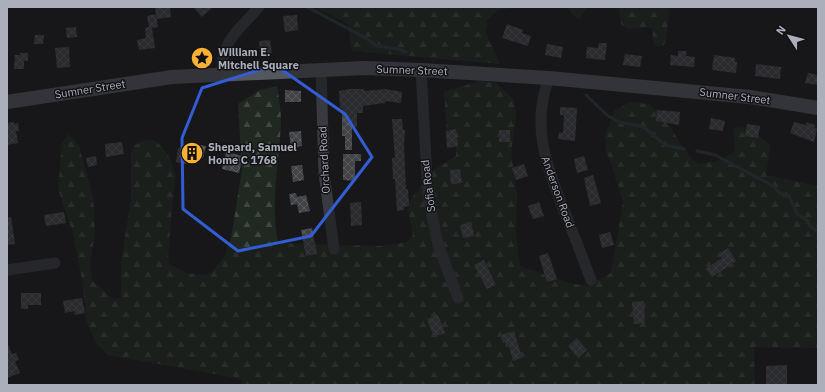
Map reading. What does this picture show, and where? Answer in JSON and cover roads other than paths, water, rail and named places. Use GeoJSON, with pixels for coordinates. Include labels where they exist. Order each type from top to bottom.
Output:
{"type":"FeatureCollection","features":[{"type":"Feature","properties":{"kind":"main road","name":"Sumner Street"},"geometry":{"type":"LineString","coordinates":[[7,102],[143,81],[222,74],[365,68],[549,78],[743,96],[818,108]]}},
{"type":"Feature","properties":{"kind":"street"},"geometry":{"type":"LineString","coordinates":[[222,74],[223,55],[226,46],[259,7]]}},
{"type":"Feature","properties":{"kind":"street","name":"Orchard Road"},"geometry":{"type":"LineString","coordinates":[[320,70],[324,173],[334,249]]}},
{"type":"Feature","properties":{"kind":"street","name":"Sofia Road"},"geometry":{"type":"LineString","coordinates":[[421,70],[426,178],[431,212],[438,244],[458,298]]}},
{"type":"Feature","properties":{"kind":"street","name":"Anderson Road"},"geometry":{"type":"LineString","coordinates":[[549,78],[541,104],[541,128],[544,153],[591,280]]}},
{"type":"Feature","properties":{"kind":"street"},"geometry":{"type":"LineString","coordinates":[[7,270],[55,263]]}},
{"type":"Feature","properties":{"kind":"waterway"},"geometry":{"type":"LineString","coordinates":[[307,7],[364,37],[377,46],[399,49],[406,52]]}},
{"type":"Feature","properties":{"kind":"waterway"},"geometry":{"type":"LineString","coordinates":[[586,95],[608,116],[619,122],[644,127],[665,145],[684,149]]}},
{"type":"Feature","properties":{"kind":"waterway"},"geometry":{"type":"LineString","coordinates":[[697,151],[715,155],[775,187],[779,193],[789,196],[797,214],[807,220],[810,226],[818,232]]}},
{"type":"Feature","properties":{"kind":"place","name":"William E. Mitchell Square"},"geometry":{"type":"Point","coordinates":[202,58]}},
{"type":"Feature","properties":{"kind":"place","name":"Shepard, Samuel Home C 1768"},"geometry":{"type":"Point","coordinates":[192,153]}}]}
